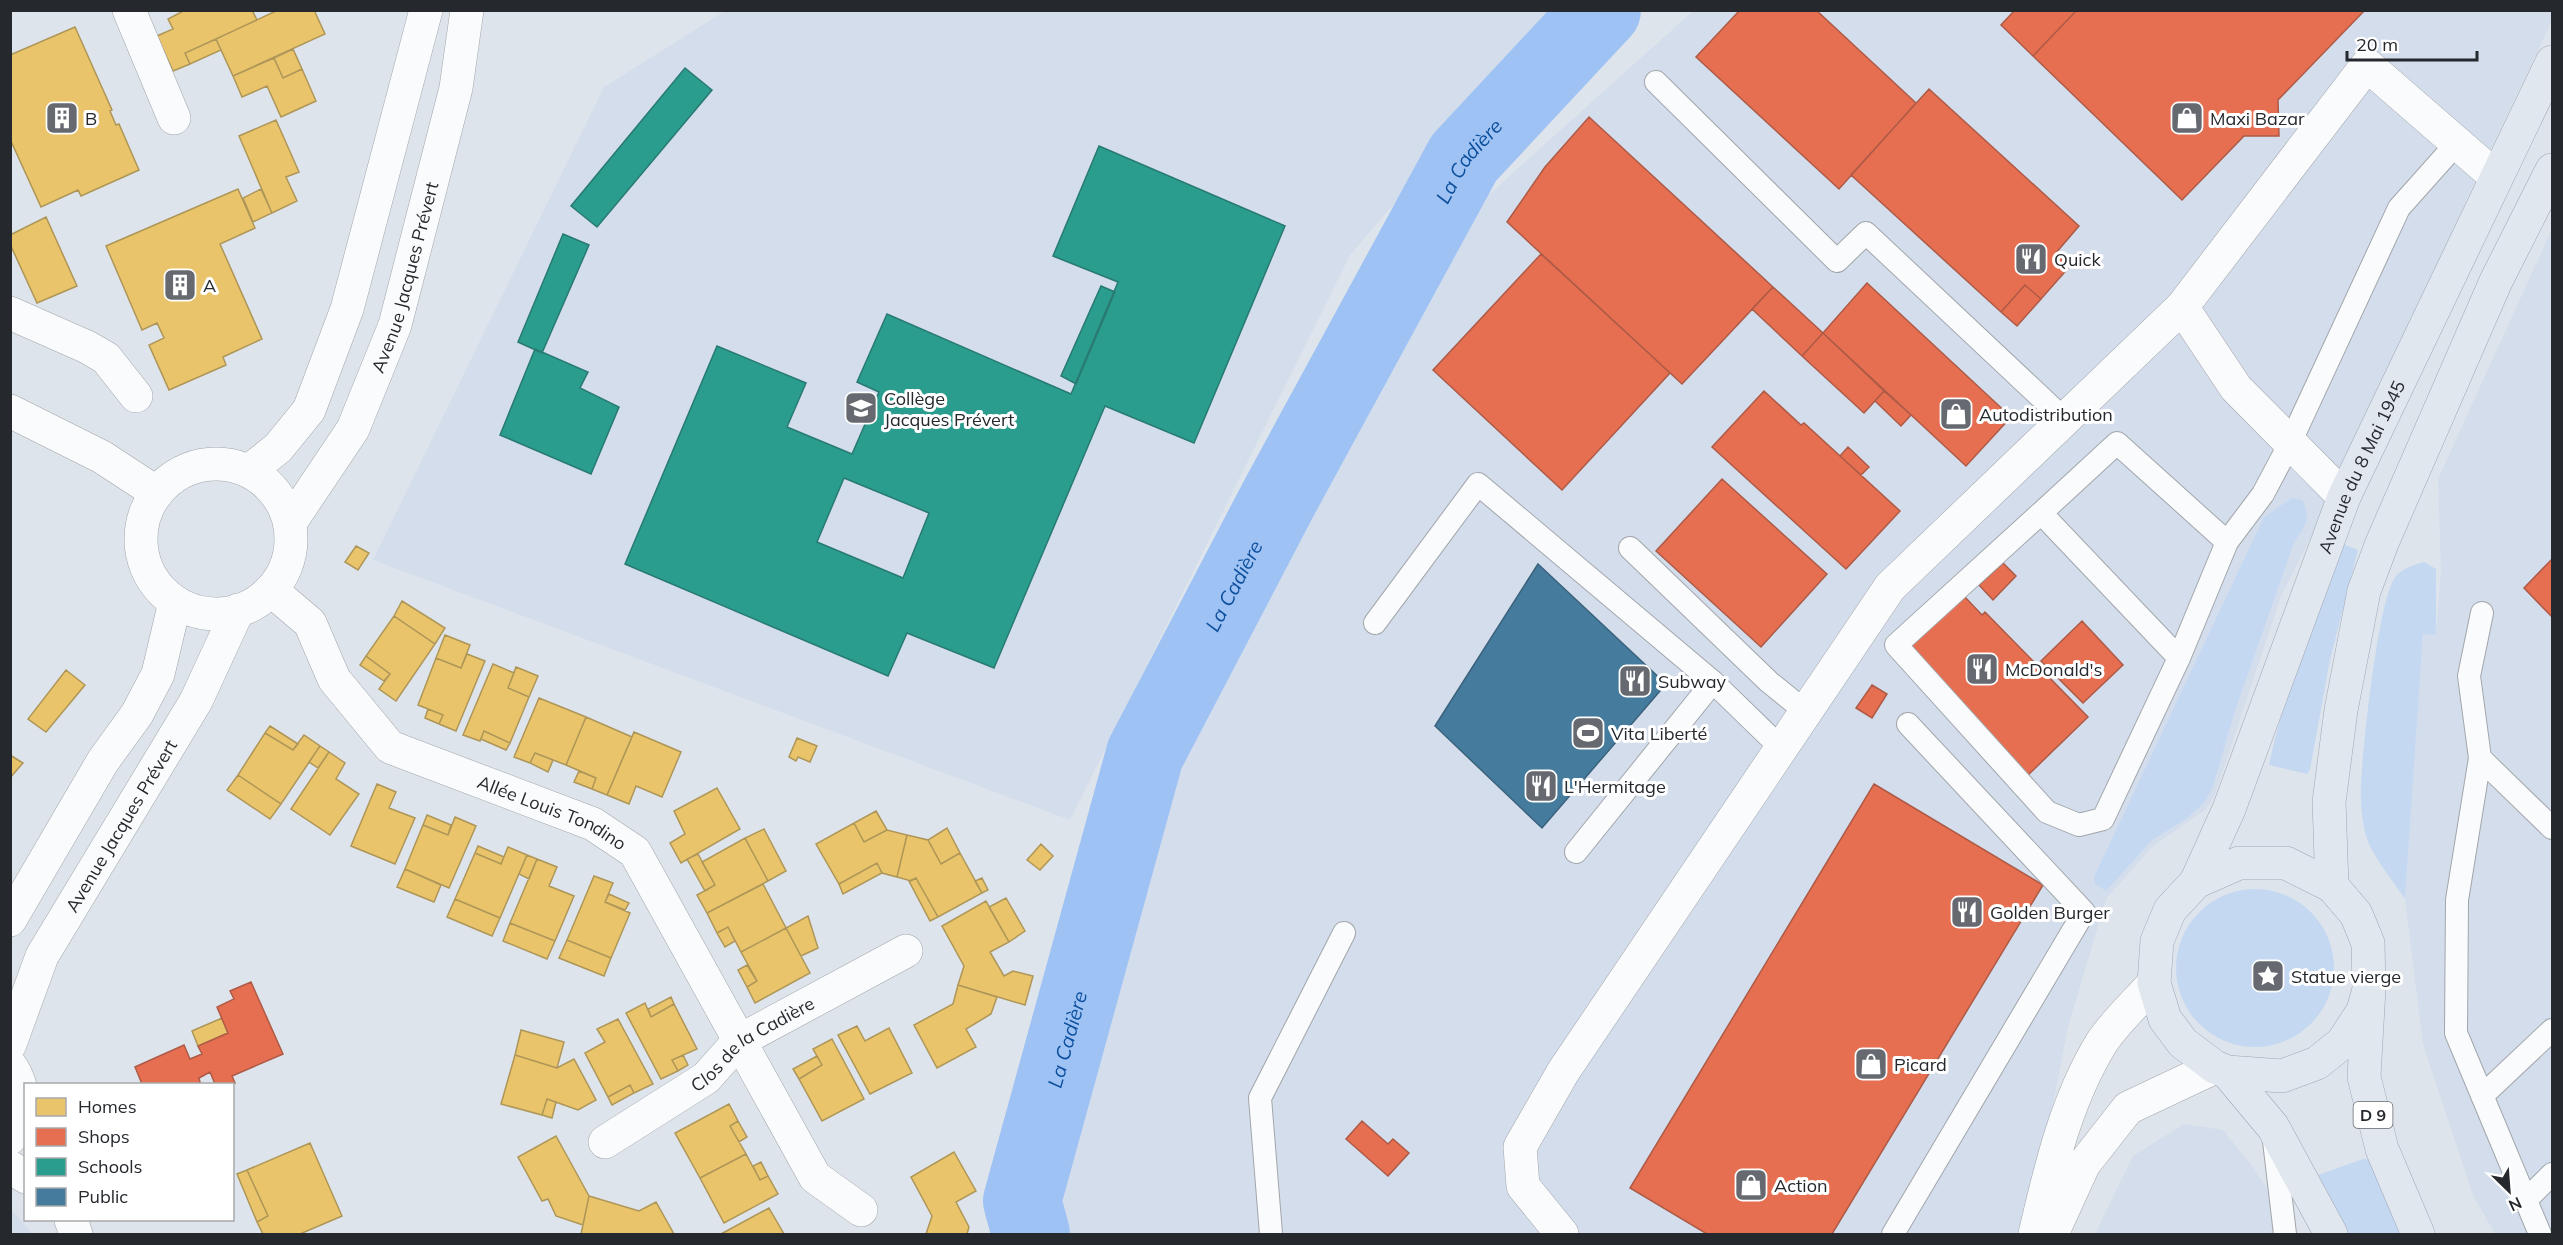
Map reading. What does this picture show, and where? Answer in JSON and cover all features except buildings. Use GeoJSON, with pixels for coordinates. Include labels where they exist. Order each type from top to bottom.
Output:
{"type":"FeatureCollection","features":[{"type":"Feature","properties":{"kind":"main road","name":"Avenue du 8 Mai 1945"},"geometry":{"type":"LineString","coordinates":[[2196,882],[2229,809],[2344,497],[2553,62]]}},
{"type":"Feature","properties":{"kind":"main road"},"geometry":{"type":"LineString","coordinates":[[2332,886],[2329,802],[2341,710],[2364,591],[2387,532],[2496,280],[2553,170]]}},
{"type":"Feature","properties":{"kind":"main road"},"geometry":{"type":"LineString","coordinates":[[2221,1069],[2282,1076],[2317,1063],[2342,1043],[2362,1011],[2369,989],[2368,943],[2356,914],[2332,886],[2286,863],[2239,863],[2196,882],[2170,910],[2157,941],[2154,983],[2166,1019],[2182,1043],[2221,1069],[2272,1127],[2331,1234]]}},
{"type":"Feature","properties":{"kind":"main road","name":"D 9"},"geometry":{"type":"LineString","coordinates":[[2369,989],[2364,1077],[2382,1149],[2418,1234]]}},
{"type":"Feature","properties":{"kind":"street"},"geometry":{"type":"LineString","coordinates":[[129,10],[174,118]]}},
{"type":"Feature","properties":{"kind":"street"},"geometry":{"type":"LineString","coordinates":[[249,471],[278,448],[309,411],[347,309],[426,10]]}},
{"type":"Feature","properties":{"kind":"street","name":"Avenue Jacques Prévert"},"geometry":{"type":"LineString","coordinates":[[290,523],[353,429],[396,325],[456,88],[467,10]]}},
{"type":"Feature","properties":{"kind":"street"},"geometry":{"type":"LineString","coordinates":[[1562,1234],[1523,1186],[1520,1147],[1563,1072],[1890,587],[2182,307],[2367,65],[2496,177]]}},
{"type":"Feature","properties":{"kind":"street"},"geometry":{"type":"LineString","coordinates":[[2182,307],[2236,388],[2344,497]]}},
{"type":"Feature","properties":{"kind":"street"},"geometry":{"type":"LineString","coordinates":[[10,313],[87,347],[106,358],[136,396]]}},
{"type":"Feature","properties":{"kind":"street"},"geometry":{"type":"LineString","coordinates":[[10,411],[102,457],[157,493]]}},
{"type":"Feature","properties":{"kind":"street"},"geometry":{"type":"LineString","coordinates":[[225,464],[249,471],[270,487],[282,503],[290,523],[291,545],[285,569],[271,590],[256,602],[238,610],[220,614],[198,612],[175,602],[157,585],[145,563],[140,539],[145,514],[157,493],[176,476],[199,466],[225,464]]}},
{"type":"Feature","properties":{"kind":"street","name":"Allée Louis Tondino"},"geometry":{"type":"LineString","coordinates":[[271,590],[310,623],[334,680],[390,747],[592,824],[635,852],[815,1177],[861,1210]]}},
{"type":"Feature","properties":{"kind":"street"},"geometry":{"type":"LineString","coordinates":[[10,920],[103,761],[137,714],[158,674],[175,602]]}},
{"type":"Feature","properties":{"kind":"street","name":"Avenue Jacques Prévert"},"geometry":{"type":"LineString","coordinates":[[10,1044],[42,956],[196,701],[238,610]]}},
{"type":"Feature","properties":{"kind":"street","name":"Clos de la Cadière"},"geometry":{"type":"LineString","coordinates":[[605,1142],[706,1078],[739,1041],[906,951]]}},
{"type":"Feature","properties":{"kind":"street"},"geometry":{"type":"LineString","coordinates":[[2035,1234],[2048,1177],[2077,1091],[2103,1041],[2154,983]]}},
{"type":"Feature","properties":{"kind":"street"},"geometry":{"type":"LineString","coordinates":[[10,1065],[22,1091],[20,1121]]}},
{"type":"Feature","properties":{"kind":"street"},"geometry":{"type":"LineString","coordinates":[[2052,1234],[2084,1164],[2128,1108],[2221,1069]]}},
{"type":"Feature","properties":{"kind":"street"},"geometry":{"type":"LineString","coordinates":[[10,1167],[24,1176]]}},
{"type":"Feature","properties":{"kind":"lane"},"geometry":{"type":"LineString","coordinates":[[1656,81],[1837,261],[1866,233],[2064,419]]}},
{"type":"Feature","properties":{"kind":"lane"},"geometry":{"type":"LineString","coordinates":[[2227,543],[2117,443],[1896,645],[2047,812],[2079,825],[2103,819],[2179,658],[2227,543],[2263,494],[2290,443],[2399,208],[2457,143]]}},
{"type":"Feature","properties":{"kind":"lane"},"geometry":{"type":"LineString","coordinates":[[1375,623],[1478,483],[1713,682],[1781,748]]}},
{"type":"Feature","properties":{"kind":"lane"},"geometry":{"type":"LineString","coordinates":[[2041,513],[2179,658]]}},
{"type":"Feature","properties":{"kind":"lane"},"geometry":{"type":"LineString","coordinates":[[1630,548],[1769,682],[1805,711]]}},
{"type":"Feature","properties":{"kind":"lane"},"geometry":{"type":"LineString","coordinates":[[2482,614],[2469,676],[2480,758],[2457,900],[2456,1033],[2524,1201],[2540,1234]]}},
{"type":"Feature","properties":{"kind":"lane"},"geometry":{"type":"LineString","coordinates":[[1576,852],[1713,682]]}},
{"type":"Feature","properties":{"kind":"lane"},"geometry":{"type":"LineString","coordinates":[[1893,1234],[2084,912],[1908,724]]}},
{"type":"Feature","properties":{"kind":"lane"},"geometry":{"type":"LineString","coordinates":[[2480,758],[2553,828]]}},
{"type":"Feature","properties":{"kind":"lane"},"geometry":{"type":"LineString","coordinates":[[1271,1234],[1260,1098],[1344,933]]}},
{"type":"Feature","properties":{"kind":"lane"},"geometry":{"type":"LineString","coordinates":[[2482,1096],[2553,1030]]}},
{"type":"Feature","properties":{"kind":"lane"},"geometry":{"type":"LineString","coordinates":[[2272,1127],[2285,1234]]}},
{"type":"Feature","properties":{"kind":"lane"},"geometry":{"type":"LineString","coordinates":[[2524,1201],[2553,1174]]}},
{"type":"Feature","properties":{"kind":"shaded area","name":"Collège Jacques Prévert"},"geometry":{"type":"Polygon","coordinates":[[[725,11],[1560,11],[1350,255],[1070,820],[373,560],[604,87],[725,11]]]}},
{"type":"Feature","properties":{"kind":"shaded area"},"geometry":{"type":"Polygon","coordinates":[[[1693,11],[2552,11],[2552,21],[2470,192],[2355,450],[2281,596],[2214,797],[2206,809],[2152,847],[2106,899],[2068,1027],[2028,1234],[1062,1234],[1049,1199],[1166,756],[1423,254],[1693,11]]]}},
{"type":"Feature","properties":{"kind":"shaded area"},"geometry":{"type":"Polygon","coordinates":[[[2552,229],[2552,1234],[2495,1234],[2473,1195],[2423,1044],[2405,899],[2423,633],[2436,634],[2441,570],[2438,479],[2552,229]]]}},
{"type":"Feature","properties":{"kind":"shaded area"},"geometry":{"type":"Polygon","coordinates":[[[2292,498],[2302,500],[2307,518],[2293,545],[2234,714],[2212,789],[2204,803],[2187,818],[2152,840],[2106,891],[2095,884],[2094,877],[2264,517],[2292,498]]]}},
{"type":"Feature","properties":{"kind":"shaded area"},"geometry":{"type":"Polygon","coordinates":[[[2341,543],[2358,550],[2330,660],[2310,770],[2307,774],[2269,765],[2291,681],[2341,543]]]}},
{"type":"Feature","properties":{"kind":"shaded area"},"geometry":{"type":"Polygon","coordinates":[[[2424,562],[2436,569],[2436,635],[2423,634],[2405,899],[2380,864],[2368,842],[2362,813],[2361,783],[2372,674],[2389,589],[2399,573],[2424,562]]]}},
{"type":"Feature","properties":{"kind":"shaded area"},"geometry":{"type":"Polygon","coordinates":[[[2255,889],[2285,895],[2311,912],[2328,938],[2334,968],[2328,998],[2311,1024],[2285,1041],[2255,1047],[2225,1041],[2199,1024],[2182,998],[2176,968],[2182,938],[2199,912],[2225,895],[2255,889]]]}},
{"type":"Feature","properties":{"kind":"shaded area"},"geometry":{"type":"Polygon","coordinates":[[[2184,1124],[2223,1130],[2252,1166],[2298,1234],[2095,1234],[2133,1156],[2184,1124]]]}},
{"type":"Feature","properties":{"kind":"shaded area"},"geometry":{"type":"Polygon","coordinates":[[[2363,1159],[2373,1159],[2403,1234],[2348,1234],[2320,1187],[2318,1175],[2363,1159]]]}},
{"type":"Feature","properties":{"kind":"shaded area"},"geometry":{"type":"Polygon","coordinates":[[[11,1210],[33,1234],[11,1234],[11,1210]]]}},
{"type":"Feature","properties":{"kind":"waterway","name":"La Cadière"},"geometry":{"type":"LineString","coordinates":[[1031,1234],[1022,1201],[1145,754],[1280,496],[1464,158],[1602,10]]}},
{"type":"Feature","properties":{"kind":"place","name":"B"},"geometry":{"type":"Point","coordinates":[62,118]}},
{"type":"Feature","properties":{"kind":"place","name":"Maxi Bazar"},"geometry":{"type":"Point","coordinates":[2187,118]}},
{"type":"Feature","properties":{"kind":"place","name":"Quick"},"geometry":{"type":"Point","coordinates":[2031,259]}},
{"type":"Feature","properties":{"kind":"place","name":"A"},"geometry":{"type":"Point","coordinates":[180,285]}},
{"type":"Feature","properties":{"kind":"place","name":"Collège Jacques Prévert"},"geometry":{"type":"Point","coordinates":[861,408]}},
{"type":"Feature","properties":{"kind":"place","name":"Autodistribution"},"geometry":{"type":"Point","coordinates":[1956,414]}},
{"type":"Feature","properties":{"kind":"place","name":"McDonald's"},"geometry":{"type":"Point","coordinates":[1982,669]}},
{"type":"Feature","properties":{"kind":"place","name":"Subway"},"geometry":{"type":"Point","coordinates":[1635,681]}},
{"type":"Feature","properties":{"kind":"place","name":"Vita Liberté"},"geometry":{"type":"Point","coordinates":[1588,733]}},
{"type":"Feature","properties":{"kind":"place","name":"L'Hermitage"},"geometry":{"type":"Point","coordinates":[1541,786]}},
{"type":"Feature","properties":{"kind":"place","name":"Golden Burger"},"geometry":{"type":"Point","coordinates":[1967,912]}},
{"type":"Feature","properties":{"kind":"place","name":"Statue vierge"},"geometry":{"type":"Point","coordinates":[2268,976]}},
{"type":"Feature","properties":{"kind":"place","name":"Picard"},"geometry":{"type":"Point","coordinates":[1871,1064]}},
{"type":"Feature","properties":{"kind":"place","name":"Action"},"geometry":{"type":"Point","coordinates":[1751,1185]}}]}
